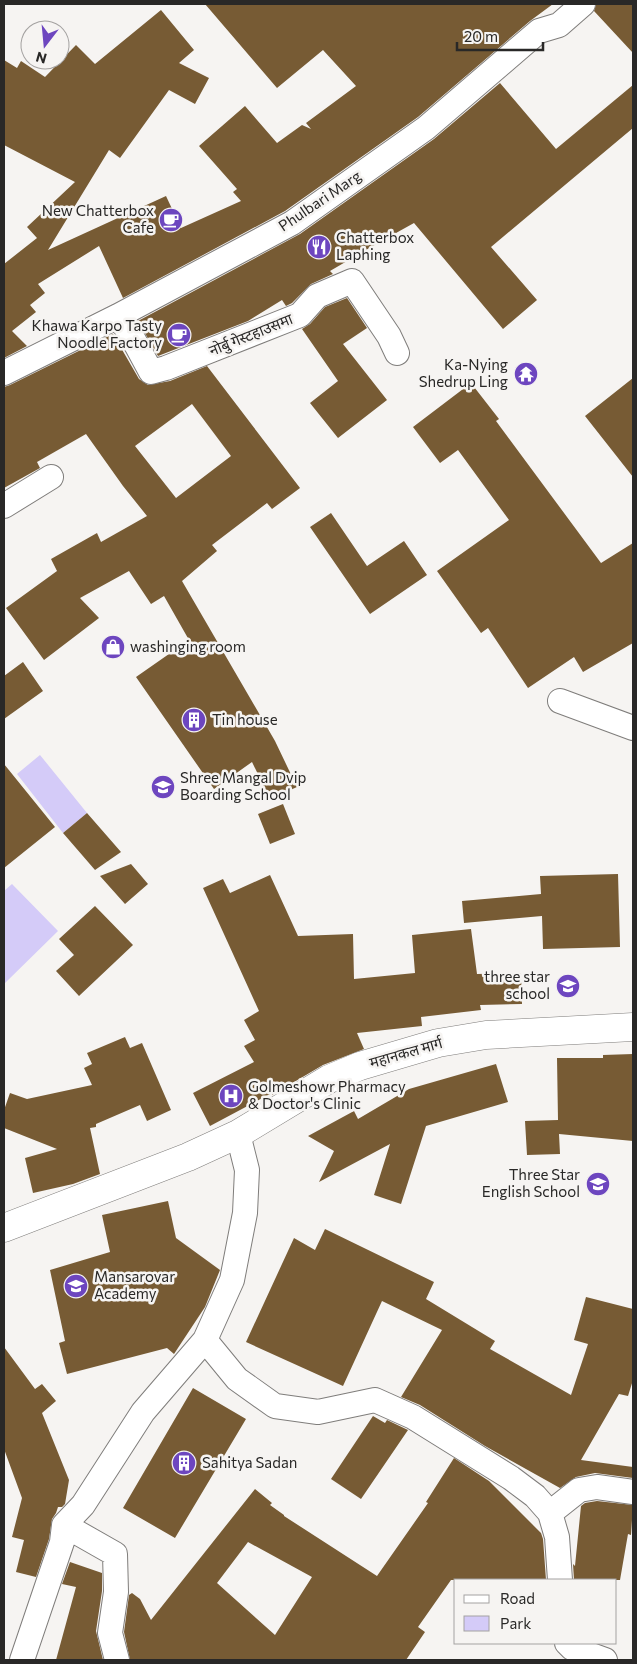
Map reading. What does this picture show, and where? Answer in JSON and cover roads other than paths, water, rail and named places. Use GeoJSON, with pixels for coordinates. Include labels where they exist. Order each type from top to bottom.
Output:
{"type":"FeatureCollection","features":[{"type":"Feature","properties":{"kind":"main road","name":"महानकल मार्ग"},"geometry":{"type":"LineString","coordinates":[[4,1228],[188,1157],[238,1134],[328,1079],[360,1066],[438,1043],[486,1034],[633,1027]]}},
{"type":"Feature","properties":{"kind":"street","name":"Phulbari Marg"},"geometry":{"type":"LineString","coordinates":[[4,373],[118,316],[292,224],[426,128],[539,30],[559,25],[583,4]]}},
{"type":"Feature","properties":{"kind":"street","name":"नोर्बु गेस्टहाउसमा"},"geometry":{"type":"LineString","coordinates":[[118,316],[131,335],[151,372],[166,368],[300,315],[317,296],[352,281],[389,336],[397,353]]}},
{"type":"Feature","properties":{"kind":"street"},"geometry":{"type":"LineString","coordinates":[[4,506],[51,477]]}},
{"type":"Feature","properties":{"kind":"street"},"geometry":{"type":"LineString","coordinates":[[560,701],[633,728]]}},
{"type":"Feature","properties":{"kind":"street"},"geometry":{"type":"LineString","coordinates":[[22,1660],[62,1542],[64,1525],[83,1505],[143,1412],[205,1340],[232,1280],[245,1214],[247,1170],[238,1134]]}},
{"type":"Feature","properties":{"kind":"street"},"geometry":{"type":"LineString","coordinates":[[205,1340],[238,1379],[275,1406],[318,1412],[375,1400],[413,1417],[510,1478],[535,1496],[550,1512],[557,1537],[560,1579]]}},
{"type":"Feature","properties":{"kind":"street"},"geometry":{"type":"LineString","coordinates":[[550,1512],[580,1490],[596,1487],[633,1492]]}},
{"type":"Feature","properties":{"kind":"street"},"geometry":{"type":"LineString","coordinates":[[64,1525],[115,1554],[116,1592],[110,1633],[117,1660]]}},
{"type":"Feature","properties":{"kind":"street"},"geometry":{"type":"LineString","coordinates":[[568,1644],[572,1648],[606,1660]]}},
{"type":"Feature","properties":{"kind":"place","name":"New Chatterbox Cafe"},"geometry":{"type":"Point","coordinates":[171,220]}},
{"type":"Feature","properties":{"kind":"place","name":"Chatterbox Laphing"},"geometry":{"type":"Point","coordinates":[319,247]}},
{"type":"Feature","properties":{"kind":"place","name":"Khawa Karpo Tasty Noodle Factory"},"geometry":{"type":"Point","coordinates":[179,335]}},
{"type":"Feature","properties":{"kind":"place","name":"Ka-Nying Shedrup Ling"},"geometry":{"type":"Point","coordinates":[526,374]}},
{"type":"Feature","properties":{"kind":"place","name":"washinging room"},"geometry":{"type":"Point","coordinates":[113,647]}},
{"type":"Feature","properties":{"kind":"place","name":"Tin house"},"geometry":{"type":"Point","coordinates":[194,720]}},
{"type":"Feature","properties":{"kind":"place","name":"Shree Mangal Dvip Boarding School"},"geometry":{"type":"Point","coordinates":[163,787]}},
{"type":"Feature","properties":{"kind":"place","name":"three star school"},"geometry":{"type":"Point","coordinates":[568,986]}},
{"type":"Feature","properties":{"kind":"place","name":"Golmeshowr Pharmacy & Doctor's Clinic"},"geometry":{"type":"Point","coordinates":[231,1096]}},
{"type":"Feature","properties":{"kind":"place","name":"Three Star English School"},"geometry":{"type":"Point","coordinates":[598,1184]}},
{"type":"Feature","properties":{"kind":"place","name":"Mansarovar Academy"},"geometry":{"type":"Point","coordinates":[76,1286]}},
{"type":"Feature","properties":{"kind":"place","name":"Sahitya Sadan"},"geometry":{"type":"Point","coordinates":[184,1463]}}]}
